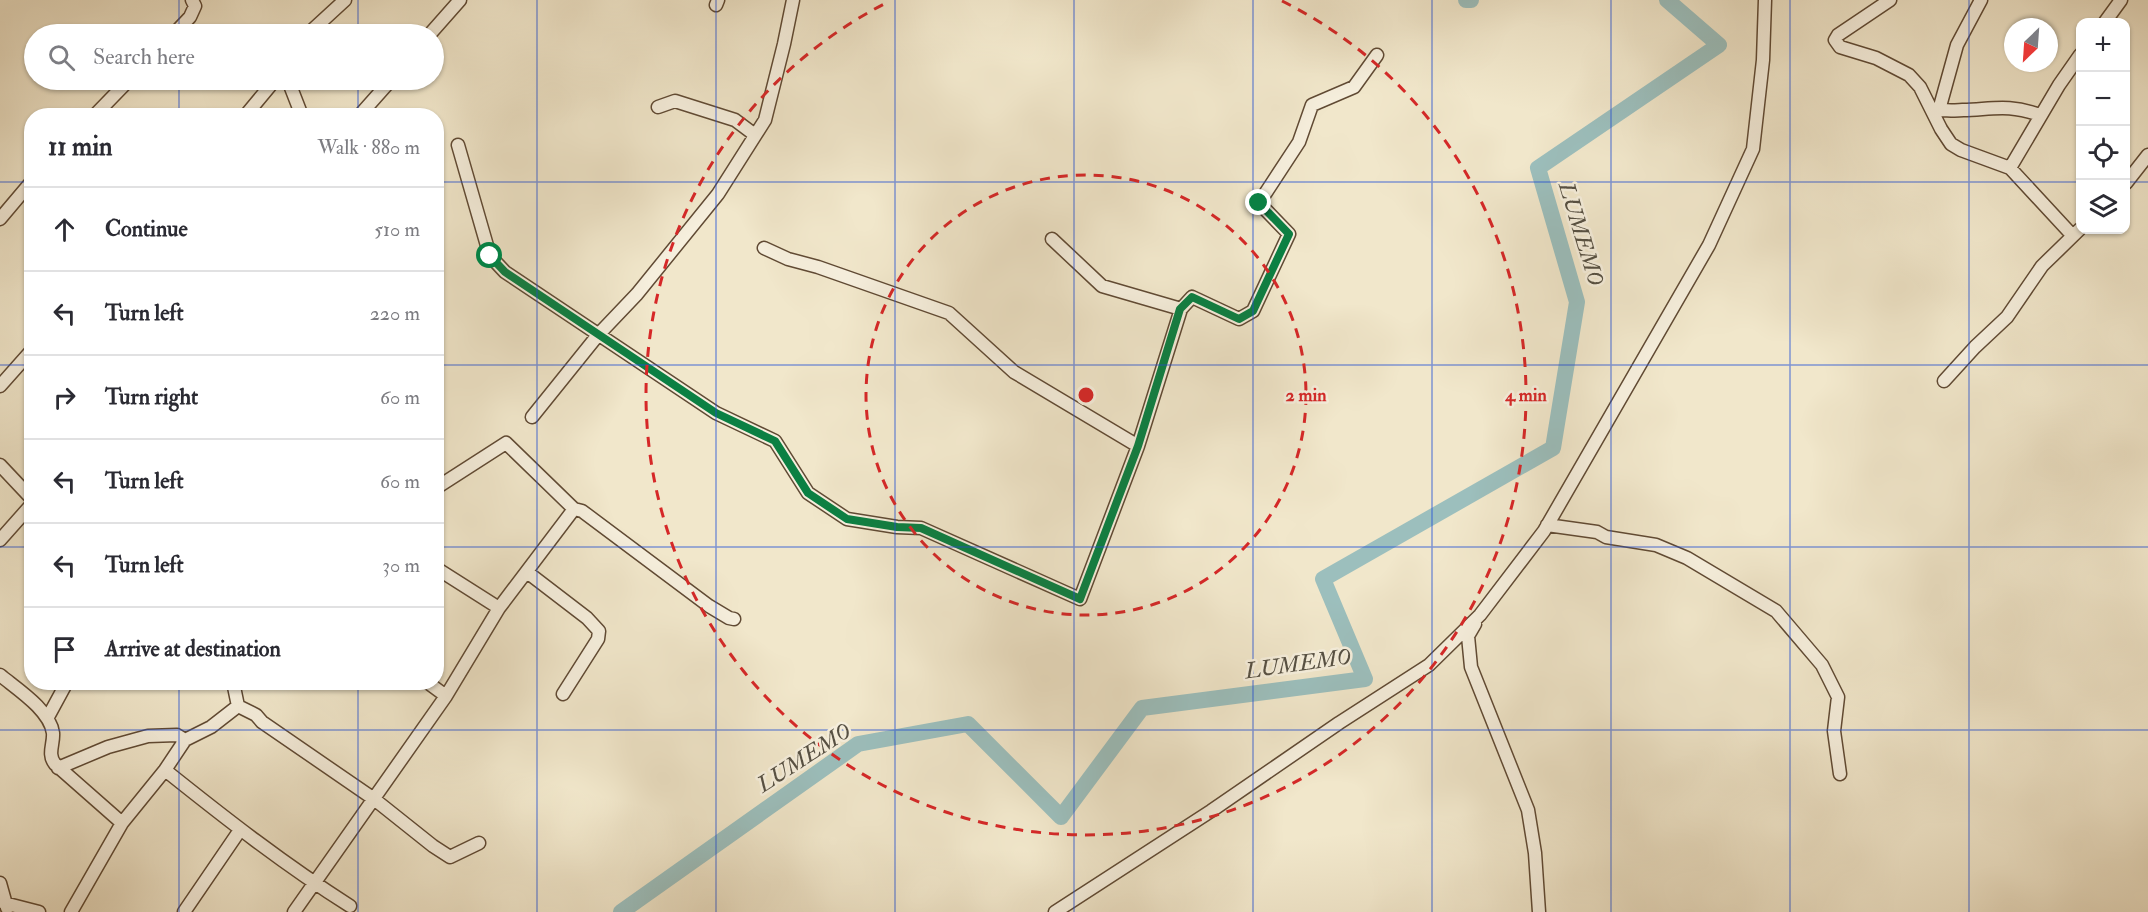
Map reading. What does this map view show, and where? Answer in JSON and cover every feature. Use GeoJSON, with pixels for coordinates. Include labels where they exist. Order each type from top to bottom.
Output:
{"type":"FeatureCollection","features":[{"type":"Feature","properties":{"kind":"street"},"geometry":{"type":"LineString","coordinates":[[319,24],[345,0]]}},
{"type":"Feature","properties":{"kind":"street"},"geometry":{"type":"LineString","coordinates":[[439,24],[460,0]]}},
{"type":"Feature","properties":{"kind":"street"},"geometry":{"type":"LineString","coordinates":[[532,417],[598,334],[637,294],[718,194],[765,120],[793,0]]}},
{"type":"Feature","properties":{"kind":"street"},"geometry":{"type":"LineString","coordinates":[[1539,912],[1535,853],[1528,810],[1471,667],[1468,636],[1480,615],[1547,525],[1709,245],[1753,149],[1763,60],[1765,0]]}},
{"type":"Feature","properties":{"kind":"street"},"geometry":{"type":"LineString","coordinates":[[1890,0],[1838,35],[1836,43],[1840,47],[1876,58],[1909,75],[1936,111],[1941,129],[1951,144],[2010,168],[2076,232],[2042,266],[2007,316],[1975,346],[1944,381]]}},
{"type":"Feature","properties":{"kind":"street"},"geometry":{"type":"LineString","coordinates":[[1936,111],[1957,45],[1982,0]]}},
{"type":"Feature","properties":{"kind":"street"},"geometry":{"type":"LineString","coordinates":[[2107,18],[2121,0]]}},
{"type":"Feature","properties":{"kind":"street"},"geometry":{"type":"LineString","coordinates":[[183,24],[190,17],[196,2]]}},
{"type":"Feature","properties":{"kind":"street"},"geometry":{"type":"LineString","coordinates":[[458,145],[490,256],[505,272],[716,413],[775,441],[808,493],[847,519],[897,527],[921,528],[1080,599],[1138,446],[1180,309],[1192,297],[1239,319],[1253,311],[1289,234],[1259,203],[1299,142],[1312,105],[1354,87],[1377,55]]}},
{"type":"Feature","properties":{"kind":"street"},"geometry":{"type":"LineString","coordinates":[[2010,168],[2040,115],[2076,62]]}},
{"type":"Feature","properties":{"kind":"street"},"geometry":{"type":"LineString","coordinates":[[102,108],[119,90]]}},
{"type":"Feature","properties":{"kind":"street"},"geometry":{"type":"LineString","coordinates":[[252,108],[267,90]]}},
{"type":"Feature","properties":{"kind":"street"},"geometry":{"type":"LineString","coordinates":[[292,90],[299,108]]}},
{"type":"Feature","properties":{"kind":"street"},"geometry":{"type":"LineString","coordinates":[[366,108],[382,90]]}},
{"type":"Feature","properties":{"kind":"street"},"geometry":{"type":"LineString","coordinates":[[658,107],[675,101],[735,120],[755,135]]}},
{"type":"Feature","properties":{"kind":"street"},"geometry":{"type":"LineString","coordinates":[[1936,111],[1962,111],[2005,106],[2024,109],[2040,115]]}},
{"type":"Feature","properties":{"kind":"street"},"geometry":{"type":"LineString","coordinates":[[2128,180],[2148,156]]}},
{"type":"Feature","properties":{"kind":"street"},"geometry":{"type":"LineString","coordinates":[[0,219],[24,190]]}},
{"type":"Feature","properties":{"kind":"street"},"geometry":{"type":"LineString","coordinates":[[1052,239],[1102,286],[1180,309]]}},
{"type":"Feature","properties":{"kind":"street"},"geometry":{"type":"LineString","coordinates":[[764,248],[788,259],[818,267],[949,313],[1014,372],[1138,446]]}},
{"type":"Feature","properties":{"kind":"street"},"geometry":{"type":"LineString","coordinates":[[0,386],[24,359]]}},
{"type":"Feature","properties":{"kind":"street"},"geometry":{"type":"LineString","coordinates":[[444,483],[506,443],[574,509],[582,511],[709,606],[734,619]]}},
{"type":"Feature","properties":{"kind":"street"},"geometry":{"type":"LineString","coordinates":[[0,465],[24,490]]}},
{"type":"Feature","properties":{"kind":"street"},"geometry":{"type":"LineString","coordinates":[[294,912],[446,696],[499,608],[574,509]]}},
{"type":"Feature","properties":{"kind":"street"},"geometry":{"type":"LineString","coordinates":[[0,540],[24,513]]}},
{"type":"Feature","properties":{"kind":"street"},"geometry":{"type":"LineString","coordinates":[[1547,525],[1597,532],[1606,537],[1633,543],[1656,544],[1687,558],[1776,611],[1822,665],[1838,697],[1834,731],[1840,774]]}},
{"type":"Feature","properties":{"kind":"street"},"geometry":{"type":"LineString","coordinates":[[527,572],[586,618],[599,631],[598,639],[563,694]]}},
{"type":"Feature","properties":{"kind":"street"},"geometry":{"type":"LineString","coordinates":[[444,573],[499,608]]}},
{"type":"Feature","properties":{"kind":"street"},"geometry":{"type":"LineString","coordinates":[[1055,912],[1428,665],[1480,615]]}},
{"type":"Feature","properties":{"kind":"street"},"geometry":{"type":"LineString","coordinates":[[0,675],[48,717],[53,733],[51,760],[122,822]]}},
{"type":"Feature","properties":{"kind":"street"},"geometry":{"type":"LineString","coordinates":[[48,717],[63,690]]}},
{"type":"Feature","properties":{"kind":"street"},"geometry":{"type":"LineString","coordinates":[[235,690],[238,706]]}},
{"type":"Feature","properties":{"kind":"street"},"geometry":{"type":"LineString","coordinates":[[438,690],[446,696]]}},
{"type":"Feature","properties":{"kind":"street"},"geometry":{"type":"LineString","coordinates":[[71,912],[122,822],[165,770],[185,740],[211,727],[238,706]]}},
{"type":"Feature","properties":{"kind":"street"},"geometry":{"type":"LineString","coordinates":[[238,706],[256,715],[262,722],[375,799],[450,857],[479,843]]}},
{"type":"Feature","properties":{"kind":"street"},"geometry":{"type":"LineString","coordinates":[[58,768],[108,747],[148,736],[177,735],[185,740]]}},
{"type":"Feature","properties":{"kind":"street"},"geometry":{"type":"LineString","coordinates":[[165,770],[240,830],[350,906]]}},
{"type":"Feature","properties":{"kind":"street"},"geometry":{"type":"LineString","coordinates":[[184,912],[240,830]]}},
{"type":"Feature","properties":{"kind":"street"},"geometry":{"type":"LineString","coordinates":[[0,883],[6,908],[39,912]]}},
{"type":"Feature","properties":{"kind":"waterway","name":"LUMEMO"},"geometry":{"type":"LineString","coordinates":[[1466,0],[1471,0]]}},
{"type":"Feature","properties":{"kind":"waterway","name":"LUMEMO"},"geometry":{"type":"LineString","coordinates":[[621,912],[858,744],[968,724],[1061,817],[1142,708],[1365,679],[1323,579],[1553,448],[1577,302],[1538,168],[1719,45],[1667,0]]}},
{"type":"Feature","properties":{"kind":"route"},"geometry":{"type":"LineString","coordinates":[[490,256],[505,272],[657,376],[716,413],[775,441],[808,493],[847,519],[897,527],[921,528],[1080,599],[1138,446],[1180,309],[1192,297],[1239,319],[1253,311],[1289,234],[1259,203]]}}]}
